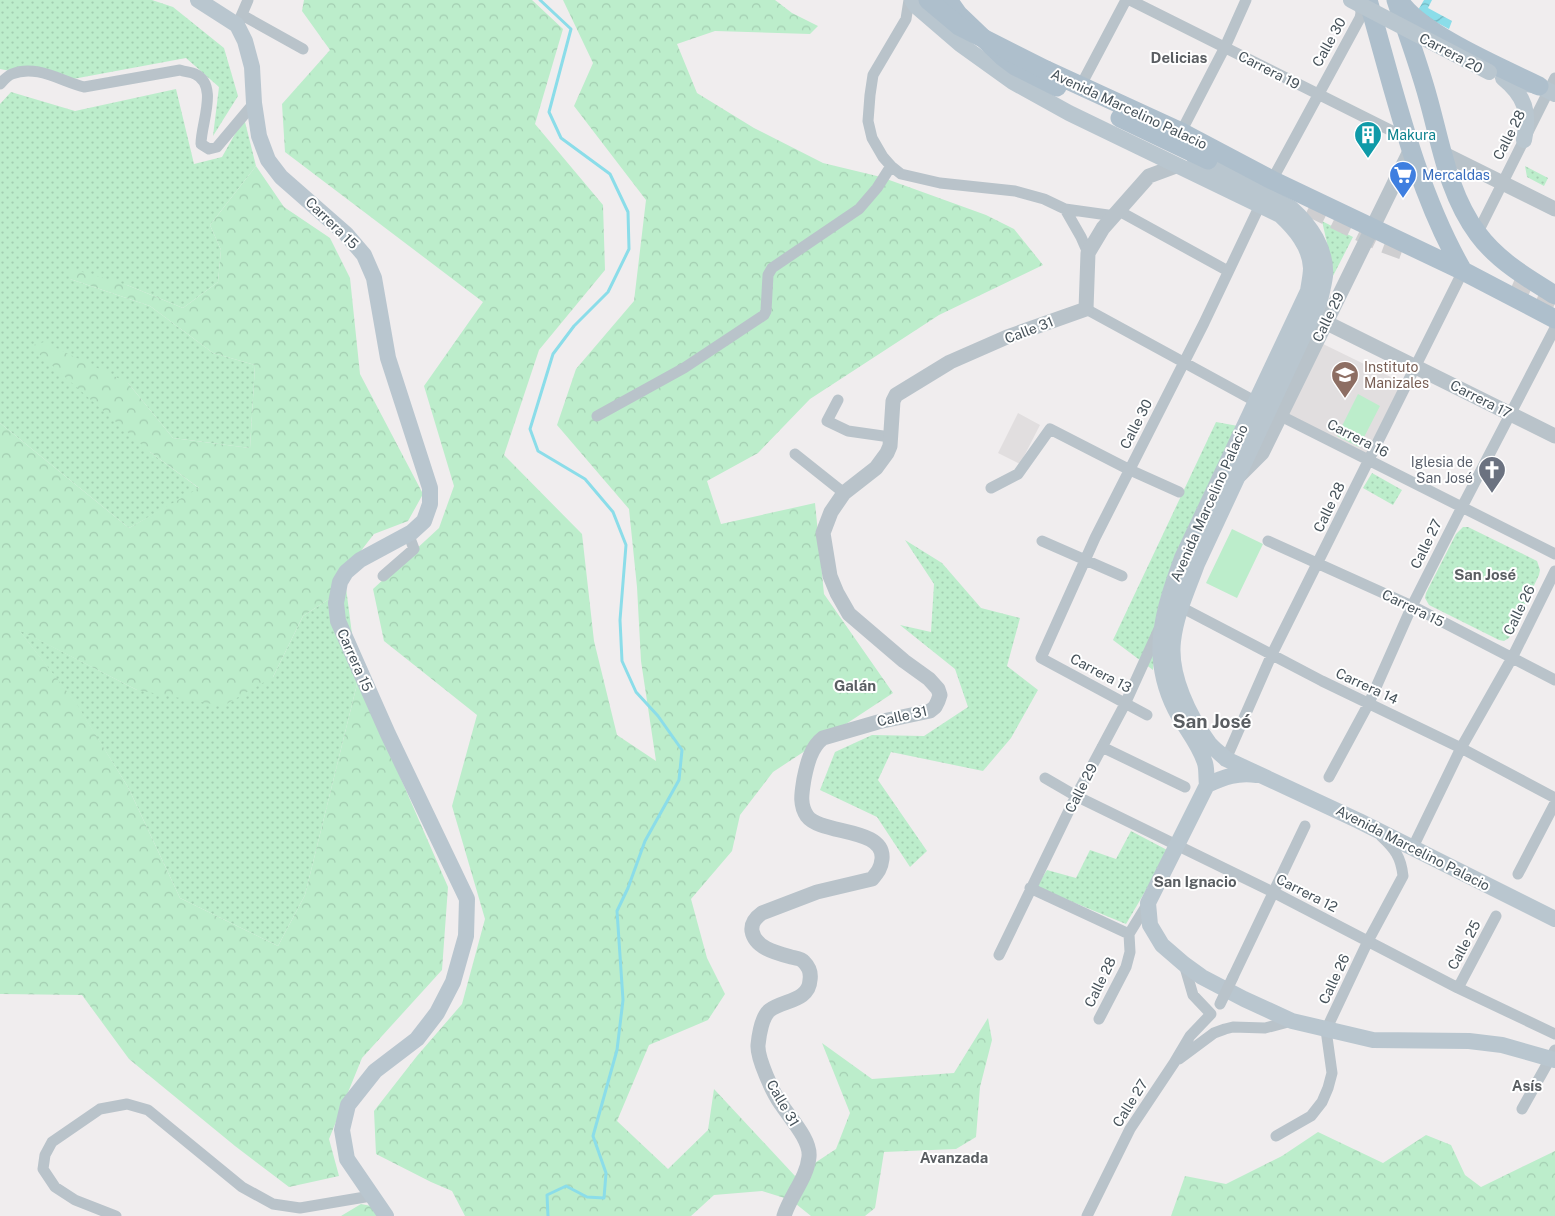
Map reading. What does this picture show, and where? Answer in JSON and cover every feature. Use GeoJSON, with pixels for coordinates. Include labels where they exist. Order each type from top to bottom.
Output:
{"type":"FeatureCollection","features":[{"type":"Feature","properties":{"kind":"main road"},"geometry":{"type":"LineString","coordinates":[[198,0],[240,20]]}},
{"type":"Feature","properties":{"kind":"main road","name":"Avenida Marcelino Palacio"},"geometry":{"type":"LineString","coordinates":[[911,0],[960,44],[1013,82],[1069,113],[1280,215],[1296,230],[1306,249],[1311,268],[1308,292],[1268,409],[1182,558],[1174,603],[1172,662],[1185,702],[1210,744],[1226,759],[1372,827],[1555,919]]}},
{"type":"Feature","properties":{"kind":"main road","name":"Avenida Marcelino Palacio"},"geometry":{"type":"LineString","coordinates":[[928,0],[959,26],[1080,87],[1180,132],[1272,180],[1463,271],[1555,307]]}},
{"type":"Feature","properties":{"kind":"main road","name":"Avenida Marcelino Palacio"},"geometry":{"type":"LineString","coordinates":[[948,0],[958,14],[1015,66],[1291,208],[1304,219],[1314,233],[1322,254],[1325,276],[1320,300],[1197,564],[1162,620],[1159,650],[1165,682],[1174,708],[1201,752],[1206,765],[1207,785]]}},
{"type":"Feature","properties":{"kind":"main road","name":"Carrera 20"},"geometry":{"type":"LineString","coordinates":[[1353,0],[1496,75],[1549,87]]}},
{"type":"Feature","properties":{"kind":"main road"},"geometry":{"type":"LineString","coordinates":[[1368,0],[1409,144],[1439,224],[1463,271]]}},
{"type":"Feature","properties":{"kind":"main road"},"geometry":{"type":"LineString","coordinates":[[1397,0],[1419,22],[1452,42],[1549,87]]}},
{"type":"Feature","properties":{"kind":"main road"},"geometry":{"type":"LineString","coordinates":[[1397,0],[1459,204],[1478,234],[1492,251],[1526,278],[1555,307]]}},
{"type":"Feature","properties":{"kind":"main road","name":"Carrera 15"},"geometry":{"type":"LineString","coordinates":[[240,20],[252,67],[254,103],[259,136],[268,160],[281,177],[346,234],[364,255],[374,278],[388,358],[430,488],[430,504],[424,520],[412,532],[360,560],[346,572],[340,582],[336,603],[338,621],[388,734],[466,899],[466,936],[453,982],[437,1013],[417,1039],[375,1071],[348,1105],[342,1130],[347,1159],[386,1216]]}},
{"type":"Feature","properties":{"kind":"main road"},"geometry":{"type":"LineString","coordinates":[[1496,75],[1514,87],[1522,99],[1526,112],[1527,126],[1524,140]]}},
{"type":"Feature","properties":{"kind":"main road","name":"Avenida Marcelino Palacio"},"geometry":{"type":"LineString","coordinates":[[1130,124],[1308,207]]}},
{"type":"Feature","properties":{"kind":"main road"},"geometry":{"type":"LineString","coordinates":[[1266,776],[1246,773],[1226,776],[1207,785],[1148,903],[1150,925],[1162,945],[1184,964],[1202,976],[1244,999],[1292,1021],[1372,1040],[1469,1040],[1553,1056]]}},
{"type":"Feature","properties":{"kind":"street"},"geometry":{"type":"LineString","coordinates":[[248,0],[240,20],[303,49]]}},
{"type":"Feature","properties":{"kind":"street"},"geometry":{"type":"LineString","coordinates":[[911,0],[904,24],[873,75],[870,95],[868,120],[872,138],[882,157],[891,166],[902,174],[940,183],[1015,191],[1044,199],[1065,209],[1117,213],[1228,271]]}},
{"type":"Feature","properties":{"kind":"street"},"geometry":{"type":"LineString","coordinates":[[1080,87],[1126,0]]}},
{"type":"Feature","properties":{"kind":"street","name":"Carrera 19"},"geometry":{"type":"LineString","coordinates":[[1130,0],[1318,94],[1409,144]]}},
{"type":"Feature","properties":{"kind":"street"},"geometry":{"type":"LineString","coordinates":[[1180,132],[1225,47],[1246,0]]}},
{"type":"Feature","properties":{"kind":"street","name":"Calle 30"},"geometry":{"type":"LineString","coordinates":[[1272,180],[1360,18],[1360,5],[1353,0]]}},
{"type":"Feature","properties":{"kind":"street"},"geometry":{"type":"LineString","coordinates":[[0,84],[10,74],[22,71],[54,76],[84,87],[180,70],[195,74],[203,79],[208,88],[201,144],[209,149],[217,147],[254,103]]}},
{"type":"Feature","properties":{"kind":"street","name":"Calle 28"},"geometry":{"type":"LineString","coordinates":[[1478,234],[1549,87]]}},
{"type":"Feature","properties":{"kind":"street"},"geometry":{"type":"LineString","coordinates":[[1130,124],[1146,151],[1149,176]]}},
{"type":"Feature","properties":{"kind":"street","name":"Calle 29"},"geometry":{"type":"LineString","coordinates":[[1268,409],[1325,322],[1409,144]]}},
{"type":"Feature","properties":{"kind":"street"},"geometry":{"type":"LineString","coordinates":[[1442,153],[1555,209]]}},
{"type":"Feature","properties":{"kind":"street"},"geometry":{"type":"LineString","coordinates":[[597,416],[684,368],[764,315],[766,311],[768,275],[772,268],[859,209],[877,188],[891,166]]}},
{"type":"Feature","properties":{"kind":"street"},"geometry":{"type":"LineString","coordinates":[[1088,253],[1103,228],[1149,176],[1176,166]]}},
{"type":"Feature","properties":{"kind":"street","name":"Calle 30"},"geometry":{"type":"LineString","coordinates":[[1040,658],[1096,538],[1260,205]]}},
{"type":"Feature","properties":{"kind":"street"},"geometry":{"type":"LineString","coordinates":[[1065,209],[1082,238],[1088,253],[1086,309]]}},
{"type":"Feature","properties":{"kind":"street","name":"Calle 28"},"geometry":{"type":"LineString","coordinates":[[1226,759],[1272,654],[1463,271]]}},
{"type":"Feature","properties":{"kind":"street","name":"Carrera 16"},"geometry":{"type":"LineString","coordinates":[[1086,309],[1268,409],[1555,554]]}},
{"type":"Feature","properties":{"kind":"street","name":"Calle 31"},"geometry":{"type":"LineString","coordinates":[[784,1216],[806,1168],[809,1150],[799,1129],[779,1102],[759,1058],[758,1038],[767,1013],[771,1009],[788,1003],[805,992],[810,984],[810,973],[804,962],[799,958],[768,949],[757,943],[752,934],[751,925],[756,917],[762,913],[817,892],[860,883],[872,878],[880,868],[881,850],[875,843],[862,836],[822,826],[807,816],[801,798],[807,765],[816,744],[823,738],[878,722],[930,711],[935,707],[940,695],[938,689],[929,679],[904,661],[849,614],[837,593],[826,559],[823,533],[831,512],[844,493],[876,468],[888,453],[893,401],[896,395],[950,362],[1008,337],[1086,309]]}},
{"type":"Feature","properties":{"kind":"street","name":"Carrera 17"},"geometry":{"type":"LineString","coordinates":[[1325,322],[1555,436]]}},
{"type":"Feature","properties":{"kind":"street","name":"Calle 27"},"geometry":{"type":"LineString","coordinates":[[1329,777],[1369,703],[1412,606],[1555,328]]}},
{"type":"Feature","properties":{"kind":"street"},"geometry":{"type":"LineString","coordinates":[[838,400],[828,421],[848,432],[890,437]]}},
{"type":"Feature","properties":{"kind":"street"},"geometry":{"type":"LineString","coordinates":[[991,488],[1018,474],[1050,428],[1130,470],[1179,492]]}},
{"type":"Feature","properties":{"kind":"street"},"geometry":{"type":"LineString","coordinates":[[795,454],[844,493]]}},
{"type":"Feature","properties":{"kind":"street"},"geometry":{"type":"LineString","coordinates":[[384,576],[414,549],[408,533]]}},
{"type":"Feature","properties":{"kind":"street"},"geometry":{"type":"LineString","coordinates":[[1042,541],[1122,576]]}},
{"type":"Feature","properties":{"kind":"street","name":"Carrera 15"},"geometry":{"type":"LineString","coordinates":[[1268,541],[1412,606],[1555,680]]}},
{"type":"Feature","properties":{"kind":"street","name":"Calle 26"},"geometry":{"type":"LineString","coordinates":[[1413,847],[1461,748],[1512,658],[1555,571]]}},
{"type":"Feature","properties":{"kind":"street","name":"Carrera 14"},"geometry":{"type":"LineString","coordinates":[[1174,603],[1322,680],[1461,748],[1555,798]]}},
{"type":"Feature","properties":{"kind":"street","name":"Calle 29"},"geometry":{"type":"LineString","coordinates":[[999,955],[1076,796],[1125,704],[1162,620]]}},
{"type":"Feature","properties":{"kind":"street","name":"Carrera 13"},"geometry":{"type":"LineString","coordinates":[[1040,658],[1148,715]]}},
{"type":"Feature","properties":{"kind":"street"},"geometry":{"type":"LineString","coordinates":[[1102,747],[1185,787]]}},
{"type":"Feature","properties":{"kind":"street","name":"Carrera 12"},"geometry":{"type":"LineString","coordinates":[[1044,778],[1076,796],[1273,892],[1458,988],[1555,1034]]}},
{"type":"Feature","properties":{"kind":"street"},"geometry":{"type":"LineString","coordinates":[[1518,874],[1555,803]]}},
{"type":"Feature","properties":{"kind":"street"},"geometry":{"type":"LineString","coordinates":[[1220,1004],[1305,826]]}},
{"type":"Feature","properties":{"kind":"street","name":"Calle 26"},"geometry":{"type":"LineString","coordinates":[[1326,1030],[1368,941],[1402,876],[1402,865],[1398,854],[1372,827]]}},
{"type":"Feature","properties":{"kind":"street"},"geometry":{"type":"LineString","coordinates":[[1030,888],[1129,934]]}},
{"type":"Feature","properties":{"kind":"street","name":"Calle 28"},"geometry":{"type":"LineString","coordinates":[[1099,1019],[1126,967],[1130,952],[1129,934],[1148,903]]}},
{"type":"Feature","properties":{"kind":"street","name":"Calle 25"},"geometry":{"type":"LineString","coordinates":[[1458,988],[1496,916]]}},
{"type":"Feature","properties":{"kind":"street","name":"Calle 27"},"geometry":{"type":"LineString","coordinates":[[1087,1216],[1130,1130],[1190,1036],[1211,1014],[1194,995],[1184,964]]}},
{"type":"Feature","properties":{"kind":"street"},"geometry":{"type":"LineString","coordinates":[[1174,1063],[1214,1033],[1233,1027],[1265,1028],[1292,1021]]}},
{"type":"Feature","properties":{"kind":"street"},"geometry":{"type":"LineString","coordinates":[[1276,1136],[1310,1116],[1322,1102],[1332,1073],[1326,1030]]}},
{"type":"Feature","properties":{"kind":"street"},"geometry":{"type":"LineString","coordinates":[[1522,1109],[1553,1056]]}},
{"type":"Feature","properties":{"kind":"street"},"geometry":{"type":"LineString","coordinates":[[116,1216],[75,1200],[55,1187],[43,1169],[45,1155],[52,1142],[100,1109],[127,1104],[148,1110],[242,1187],[273,1204],[300,1208],[371,1196]]}},
{"type":"Feature","properties":{"kind":"shaded area","name":"Instituto Manizales"},"geometry":{"type":"Polygon","coordinates":[[[1321,343],[1403,383],[1368,455],[1287,415],[1321,343]]]}},
{"type":"Feature","properties":{"kind":"shaded area"},"geometry":{"type":"Polygon","coordinates":[[[1018,413],[1040,425],[1020,464],[998,453],[1018,413]]]}},
{"type":"Feature","properties":{"kind":"green space"},"geometry":{"type":"Polygon","coordinates":[[[0,0],[152,0],[173,7],[224,48],[238,96],[213,136],[219,87],[186,58],[62,81],[0,69],[0,0]]]}},
{"type":"Feature","properties":{"kind":"green space"},"geometry":{"type":"Polygon","coordinates":[[[304,0],[532,0],[563,29],[535,124],[603,205],[605,270],[539,350],[504,455],[582,534],[594,641],[617,735],[656,761],[641,661],[637,587],[629,509],[557,425],[576,369],[634,301],[646,200],[574,106],[593,63],[563,0],[775,0],[792,13],[818,26],[810,34],[715,31],[677,44],[697,93],[754,128],[823,163],[881,177],[986,215],[1014,229],[1043,265],[939,315],[810,399],[758,453],[707,481],[721,524],[815,503],[824,594],[893,693],[773,772],[740,815],[732,851],[691,899],[707,958],[725,994],[708,1020],[649,1045],[617,1121],[668,1169],[708,1130],[714,1089],[795,1176],[836,1149],[850,1113],[822,1043],[872,1079],[954,1073],[988,1018],[992,1040],[980,1087],[976,1137],[956,1149],[884,1152],[875,1208],[865,1216],[811,1216],[791,1200],[762,1191],[714,1195],[691,1216],[465,1216],[452,1191],[376,1154],[374,1111],[417,1056],[462,1004],[485,919],[452,806],[477,715],[384,641],[373,589],[439,528],[454,486],[424,386],[483,302],[285,152],[282,104],[330,50],[302,11],[304,0]]]}},
{"type":"Feature","properties":{"kind":"green space"},"geometry":{"type":"Polygon","coordinates":[[[176,89],[194,164],[222,157],[244,118],[256,166],[210,225],[221,250],[218,282],[183,308],[127,285],[70,279],[150,306],[213,353],[255,365],[250,448],[173,438],[128,383],[150,452],[200,489],[129,528],[0,423],[0,104],[11,92],[75,111],[176,89]]]}},
{"type":"Feature","properties":{"kind":"green space"},"geometry":{"type":"Polygon","coordinates":[[[256,166],[284,207],[330,238],[350,278],[360,374],[423,494],[408,521],[374,534],[353,561],[346,588],[303,616],[273,677],[223,706],[137,690],[19,630],[76,703],[128,787],[180,898],[278,946],[305,895],[358,680],[448,887],[442,970],[362,1058],[329,1139],[339,1176],[289,1187],[235,1146],[129,1059],[82,995],[0,994],[0,423],[129,528],[199,488],[150,452],[30,346],[44,342],[128,383],[173,438],[250,448],[255,365],[213,353],[150,306],[70,279],[69,268],[127,285],[183,308],[218,282],[221,250],[210,225],[256,166]]]}},
{"type":"Feature","properties":{"kind":"green space"},"geometry":{"type":"Polygon","coordinates":[[[1525,166],[1548,178],[1544,186],[1527,177],[1525,166]]]}},
{"type":"Feature","properties":{"kind":"green space"},"geometry":{"type":"Polygon","coordinates":[[[1322,221],[1353,237],[1332,278],[1330,256],[1322,221]]]}},
{"type":"Feature","properties":{"kind":"green space"},"geometry":{"type":"Polygon","coordinates":[[[1358,394],[1380,406],[1359,447],[1337,436],[1358,394]]]}},
{"type":"Feature","properties":{"kind":"green space"},"geometry":{"type":"Polygon","coordinates":[[[1216,422],[1238,426],[1161,596],[1153,670],[1113,640],[1216,422]]]}},
{"type":"Feature","properties":{"kind":"green space"},"geometry":{"type":"Polygon","coordinates":[[[1372,473],[1402,490],[1393,505],[1363,488],[1372,473]]]}},
{"type":"Feature","properties":{"kind":"green space","name":"San José"},"geometry":{"type":"Polygon","coordinates":[[[1463,527],[1468,527],[1537,561],[1540,570],[1539,575],[1509,638],[1504,641],[1429,605],[1425,598],[1456,534],[1463,527]]]}},
{"type":"Feature","properties":{"kind":"green space"},"geometry":{"type":"Polygon","coordinates":[[[1232,529],[1263,544],[1237,598],[1206,583],[1232,529]]]}},
{"type":"Feature","properties":{"kind":"green space"},"geometry":{"type":"Polygon","coordinates":[[[905,540],[942,563],[981,608],[1020,618],[1007,666],[1038,690],[1011,738],[983,771],[891,752],[878,780],[927,851],[910,867],[877,817],[820,790],[835,752],[872,735],[924,736],[968,707],[955,669],[900,625],[931,632],[934,584],[905,540]]]}},
{"type":"Feature","properties":{"kind":"green space"},"geometry":{"type":"Polygon","coordinates":[[[346,588],[358,680],[305,895],[278,946],[180,898],[128,787],[76,704],[18,629],[137,690],[273,677],[303,616],[346,588]]]}},
{"type":"Feature","properties":{"kind":"green space"},"geometry":{"type":"Polygon","coordinates":[[[1131,831],[1169,851],[1126,924],[1036,887],[1047,870],[1076,878],[1090,850],[1116,859],[1131,831]]]}},
{"type":"Feature","properties":{"kind":"green space"},"geometry":{"type":"Polygon","coordinates":[[[1318,1132],[1383,1163],[1426,1135],[1451,1145],[1465,1175],[1481,1187],[1555,1151],[1555,1216],[1171,1216],[1185,1176],[1226,1184],[1282,1156],[1318,1132]]]}},
{"type":"Feature","properties":{"kind":"green space"},"geometry":{"type":"Polygon","coordinates":[[[361,1204],[376,1207],[380,1216],[341,1216],[361,1204]]]}},
{"type":"Feature","properties":{"kind":"water"},"geometry":{"type":"Polygon","coordinates":[[[1424,0],[1432,0],[1428,8],[1452,21],[1449,29],[1417,12],[1424,0]]]}},
{"type":"Feature","properties":{"kind":"waterway"},"geometry":{"type":"LineString","coordinates":[[540,0],[571,29],[549,112],[561,138],[610,174],[628,212],[629,249],[608,292],[574,326],[553,354],[530,429],[538,451],[585,479],[613,512],[626,545],[620,620],[622,661],[636,692],[658,716],[682,750],[679,780],[645,841],[628,888],[617,911],[623,1000],[617,1050],[593,1136],[606,1173],[604,1198],[587,1197],[566,1186],[547,1195],[548,1216]]}},
{"type":"Feature","properties":{"kind":"tunnel"},"geometry":{"type":"LineString","coordinates":[[1309,207],[1383,243],[1408,252]]}},
{"type":"Feature","properties":{"kind":"tunnel"},"geometry":{"type":"LineString","coordinates":[[1511,288],[1554,306]]}},
{"type":"Feature","properties":{"kind":"place","name":"Makura"},"geometry":{"type":"Point","coordinates":[1368,159]}},
{"type":"Feature","properties":{"kind":"place","name":"Mercaldas"},"geometry":{"type":"Point","coordinates":[1403,199]}},
{"type":"Feature","properties":{"kind":"place","name":"Instituto Manizales"},"geometry":{"type":"Point","coordinates":[1345,399]}},
{"type":"Feature","properties":{"kind":"place","name":"Iglesia de San José"},"geometry":{"type":"Point","coordinates":[1492,494]}},
{"type":"Feature","properties":{"kind":"district","name":"Delicias"},"geometry":{"type":"Point","coordinates":[1179,57]}},
{"type":"Feature","properties":{"kind":"district","name":"San José"},"geometry":{"type":"Point","coordinates":[1485,574]}},
{"type":"Feature","properties":{"kind":"district","name":"Galán"},"geometry":{"type":"Point","coordinates":[855,685]}},
{"type":"Feature","properties":{"kind":"district","name":"San José"},"geometry":{"type":"Point","coordinates":[1212,721]}},
{"type":"Feature","properties":{"kind":"district","name":"San Ignacio"},"geometry":{"type":"Point","coordinates":[1195,881]}},
{"type":"Feature","properties":{"kind":"district","name":"Asís"},"geometry":{"type":"Point","coordinates":[1527,1085]}},
{"type":"Feature","properties":{"kind":"district","name":"Avanzada"},"geometry":{"type":"Point","coordinates":[954,1157]}}]}
